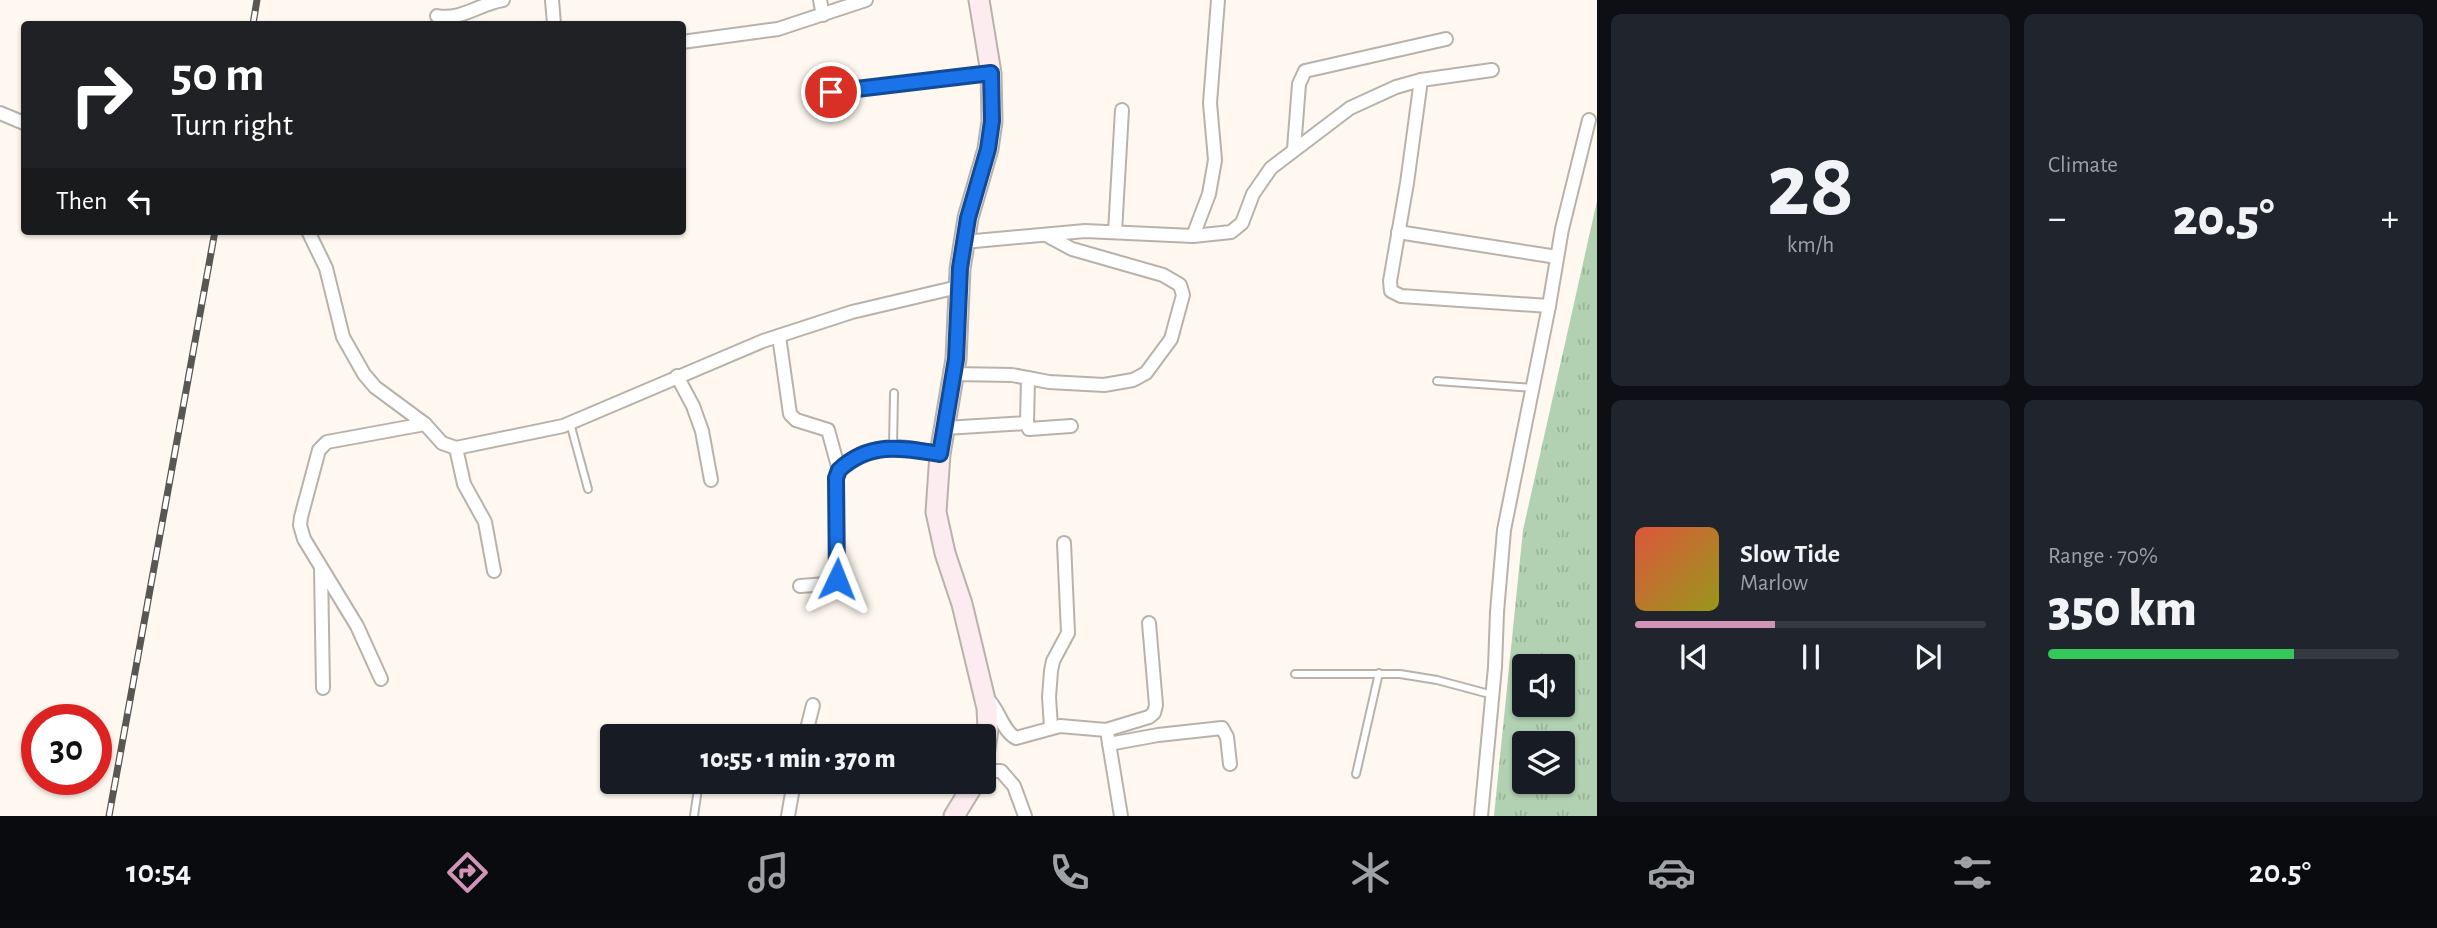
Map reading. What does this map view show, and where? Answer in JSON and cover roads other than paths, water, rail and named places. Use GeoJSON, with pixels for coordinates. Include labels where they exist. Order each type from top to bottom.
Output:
{"type":"FeatureCollection","features":[{"type":"Feature","properties":{"kind":"street"},"geometry":{"type":"LineString","coordinates":[[437,16],[463,14],[483,4],[503,0]]}},
{"type":"Feature","properties":{"kind":"street"},"geometry":{"type":"LineString","coordinates":[[552,0],[554,21]]}},
{"type":"Feature","properties":{"kind":"street"},"geometry":{"type":"LineString","coordinates":[[820,0],[823,15]]}},
{"type":"Feature","properties":{"kind":"street"},"geometry":{"type":"LineString","coordinates":[[686,41],[778,29],[866,0]]}},
{"type":"Feature","properties":{"kind":"street"},"geometry":{"type":"LineString","coordinates":[[979,0],[991,73],[992,121],[964,242],[958,287],[958,330],[940,454],[936,512],[985,696],[987,724]]}},
{"type":"Feature","properties":{"kind":"street"},"geometry":{"type":"LineString","coordinates":[[1193,236],[1209,194],[1215,160],[1210,103],[1218,0]]}},
{"type":"Feature","properties":{"kind":"street"},"geometry":{"type":"LineString","coordinates":[[1294,149],[1299,84],[1305,71],[1446,38]]}},
{"type":"Feature","properties":{"kind":"street"},"geometry":{"type":"LineString","coordinates":[[964,242],[1085,231],[1219,235],[1238,228],[1261,180],[1271,168],[1350,108],[1396,86],[1492,70]]}},
{"type":"Feature","properties":{"kind":"street"},"geometry":{"type":"LineString","coordinates":[[831,92],[991,73]]}},
{"type":"Feature","properties":{"kind":"street"},"geometry":{"type":"LineString","coordinates":[[1421,80],[1390,281],[1393,293],[1549,306]]}},
{"type":"Feature","properties":{"kind":"street"},"geometry":{"type":"LineString","coordinates":[[1115,232],[1122,110]]}},
{"type":"Feature","properties":{"kind":"street"},"geometry":{"type":"LineString","coordinates":[[0,113],[21,122]]}},
{"type":"Feature","properties":{"kind":"street"},"geometry":{"type":"LineString","coordinates":[[1482,816],[1504,530],[1562,229],[1590,120]]}},
{"type":"Feature","properties":{"kind":"street"},"geometry":{"type":"LineString","coordinates":[[1398,232],[1557,257]]}},
{"type":"Feature","properties":{"kind":"street"},"geometry":{"type":"LineString","coordinates":[[311,235],[326,268],[343,337],[353,358],[375,387],[425,424],[442,443],[456,448],[570,423],[677,376],[779,336],[852,312],[958,287]]}},
{"type":"Feature","properties":{"kind":"street"},"geometry":{"type":"LineString","coordinates":[[953,374],[1012,375],[1049,382],[1104,385],[1133,380],[1146,373],[1171,339],[1183,295],[1180,285],[1174,280],[1072,249],[1046,235]]}},
{"type":"Feature","properties":{"kind":"street"},"geometry":{"type":"LineString","coordinates":[[779,336],[789,411],[796,420],[828,430],[839,470],[836,478],[837,579],[827,584],[800,586]]}},
{"type":"Feature","properties":{"kind":"street"},"geometry":{"type":"LineString","coordinates":[[677,376],[693,406],[702,431],[710,480]]}},
{"type":"Feature","properties":{"kind":"street"},"geometry":{"type":"LineString","coordinates":[[1028,378],[1028,428],[1032,430],[1071,426]]}},
{"type":"Feature","properties":{"kind":"street"},"geometry":{"type":"LineString","coordinates":[[945,428],[1027,423]]}},
{"type":"Feature","properties":{"kind":"street"},"geometry":{"type":"LineString","coordinates":[[381,679],[357,626],[304,539],[300,524],[318,450],[331,439],[425,424]]}},
{"type":"Feature","properties":{"kind":"street"},"geometry":{"type":"LineString","coordinates":[[839,470],[874,451],[892,447],[940,454]]}},
{"type":"Feature","properties":{"kind":"street"},"geometry":{"type":"LineString","coordinates":[[456,448],[464,484],[485,522],[494,571]]}},
{"type":"Feature","properties":{"kind":"street"},"geometry":{"type":"LineString","coordinates":[[1051,727],[1051,671],[1053,661],[1068,633],[1064,544]]}},
{"type":"Feature","properties":{"kind":"street"},"geometry":{"type":"LineString","coordinates":[[321,568],[323,688]]}},
{"type":"Feature","properties":{"kind":"street"},"geometry":{"type":"LineString","coordinates":[[985,696],[996,708],[1012,738],[1051,727],[1106,730],[1149,717],[1156,709],[1149,623]]}},
{"type":"Feature","properties":{"kind":"street"},"geometry":{"type":"LineString","coordinates":[[808,724],[813,705]]}},
{"type":"Feature","properties":{"kind":"street"},"geometry":{"type":"LineString","coordinates":[[1109,744],[1222,728],[1227,737],[1230,764]]}},
{"type":"Feature","properties":{"kind":"street"},"geometry":{"type":"LineString","coordinates":[[1106,730],[1121,816]]}},
{"type":"Feature","properties":{"kind":"street"},"geometry":{"type":"LineString","coordinates":[[996,771],[1001,771],[1010,778],[1025,816]]}},
{"type":"Feature","properties":{"kind":"street"},"geometry":{"type":"LineString","coordinates":[[788,816],[792,794]]}},
{"type":"Feature","properties":{"kind":"street"},"geometry":{"type":"LineString","coordinates":[[954,816],[968,794]]}},
{"type":"Feature","properties":{"kind":"lane"},"geometry":{"type":"LineString","coordinates":[[1437,381],[1533,388]]}},
{"type":"Feature","properties":{"kind":"lane"},"geometry":{"type":"LineString","coordinates":[[892,447],[894,393]]}},
{"type":"Feature","properties":{"kind":"lane"},"geometry":{"type":"LineString","coordinates":[[570,423],[588,489]]}},
{"type":"Feature","properties":{"kind":"lane"},"geometry":{"type":"LineString","coordinates":[[1295,674],[1379,673],[1426,678],[1493,695]]}},
{"type":"Feature","properties":{"kind":"lane"},"geometry":{"type":"LineString","coordinates":[[1356,774],[1379,673]]}},
{"type":"Feature","properties":{"kind":"lane"},"geometry":{"type":"LineString","coordinates":[[694,816],[697,794]]}},
{"type":"Feature","properties":{"kind":"railway"},"geometry":{"type":"LineString","coordinates":[[254,21],[257,0]]}},
{"type":"Feature","properties":{"kind":"railway"},"geometry":{"type":"LineString","coordinates":[[109,816],[214,235]]}}]}
